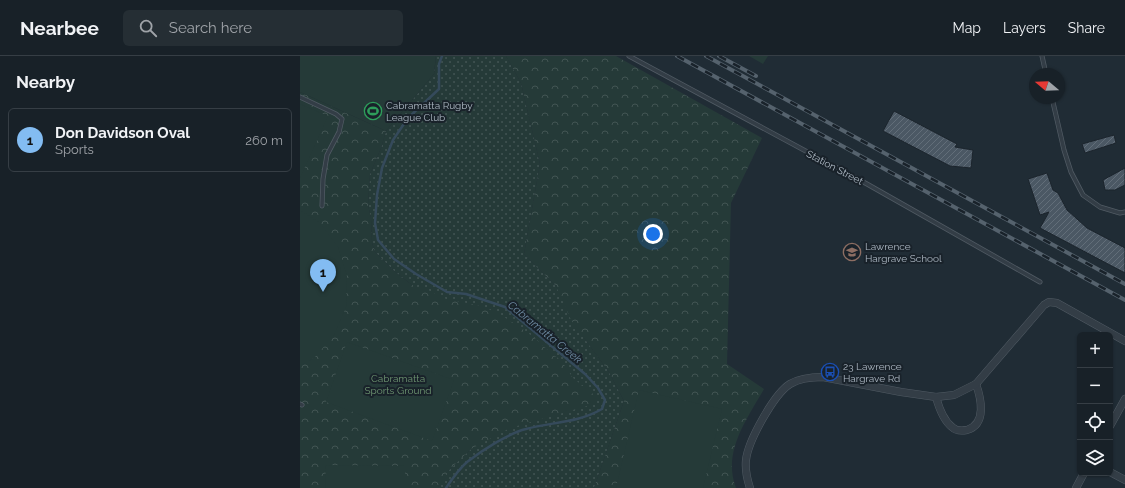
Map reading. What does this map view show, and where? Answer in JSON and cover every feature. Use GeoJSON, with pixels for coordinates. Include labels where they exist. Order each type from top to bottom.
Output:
{"type":"FeatureCollection","features":[{"type":"Feature","properties":{"kind":"street"},"geometry":{"type":"LineString","coordinates":[[750,488],[746,461],[750,445],[779,394],[792,382],[808,378],[824,378],[936,398],[954,395],[976,384],[1044,305],[1049,302],[1054,302],[1125,341]]}},
{"type":"Feature","properties":{"kind":"street"},"geometry":{"type":"LineString","coordinates":[[936,398],[940,410],[951,427],[960,431],[970,429],[975,426],[980,415],[981,399],[976,384]]}},
{"type":"Feature","properties":{"kind":"street"},"geometry":{"type":"LineString","coordinates":[[1113,421],[1125,399]]}},
{"type":"Feature","properties":{"kind":"street"},"geometry":{"type":"LineString","coordinates":[[1113,474],[1125,480]]}},
{"type":"Feature","properties":{"kind":"street"},"geometry":{"type":"LineString","coordinates":[[1076,488],[1082,476]]}},
{"type":"Feature","properties":{"kind":"lane","name":"Station Street"},"geometry":{"type":"LineString","coordinates":[[629,56],[867,184],[1040,282]]}},
{"type":"Feature","properties":{"kind":"lane"},"geometry":{"type":"LineString","coordinates":[[1042,56],[1045,68]]}},
{"type":"Feature","properties":{"kind":"lane"},"geometry":{"type":"LineString","coordinates":[[300,97],[336,114],[342,119],[339,132],[327,155],[323,179],[322,206]]}},
{"type":"Feature","properties":{"kind":"lane"},"geometry":{"type":"LineString","coordinates":[[1053,104],[1064,150],[1071,172],[1083,195],[1100,207],[1120,213],[1125,212]]}},
{"type":"Feature","properties":{"kind":"green space","name":"Cabramatta Rugby League Club"},"geometry":{"type":"Polygon","coordinates":[[[300,56],[436,56],[434,74],[386,131],[300,92],[300,56]]]}},
{"type":"Feature","properties":{"kind":"green space"},"geometry":{"type":"Polygon","coordinates":[[[436,56],[506,56],[521,83],[540,164],[524,254],[556,286],[585,339],[609,372],[624,401],[594,488],[438,488],[447,472],[471,449],[412,285],[394,271],[375,252],[372,243],[371,218],[368,205],[370,174],[381,148],[386,131],[434,74],[436,56]]]}},
{"type":"Feature","properties":{"kind":"green space"},"geometry":{"type":"Polygon","coordinates":[[[506,56],[616,56],[762,138],[731,203],[727,364],[764,389],[738,436],[734,449],[732,475],[736,488],[594,488],[624,401],[609,372],[571,320],[556,286],[524,254],[540,164],[521,83],[506,56]]]}},
{"type":"Feature","properties":{"kind":"green space"},"geometry":{"type":"Polygon","coordinates":[[[749,56],[768,56],[763,64],[749,56]]]}},
{"type":"Feature","properties":{"kind":"green space","name":"Cabramatta Sports Ground"},"geometry":{"type":"Polygon","coordinates":[[[300,92],[386,131],[381,148],[370,174],[368,205],[371,218],[372,243],[375,252],[394,271],[412,285],[426,289],[446,299],[482,306],[517,325],[561,360],[573,378],[598,398],[587,406],[510,428],[471,449],[449,470],[438,488],[300,488],[300,92]]]}},
{"type":"Feature","properties":{"kind":"green space"},"geometry":{"type":"Polygon","coordinates":[[[300,104],[328,116],[300,178],[300,104]]]}},
{"type":"Feature","properties":{"kind":"green space"},"geometry":{"type":"Polygon","coordinates":[[[300,210],[320,223],[338,247],[347,276],[346,307],[334,335],[314,358],[300,366],[300,210]]]}},
{"type":"Feature","properties":{"kind":"green space"},"geometry":{"type":"Polygon","coordinates":[[[347,342],[454,380],[432,441],[326,402],[347,342]]]}},
{"type":"Feature","properties":{"kind":"green space"},"geometry":{"type":"Polygon","coordinates":[[[639,390],[722,409],[703,488],[616,488],[639,390]]]}},
{"type":"Feature","properties":{"kind":"green space"},"geometry":{"type":"Polygon","coordinates":[[[326,465],[405,466],[405,488],[325,488],[326,465]]]}},
{"type":"Feature","properties":{"kind":"building"},"geometry":{"type":"Polygon","coordinates":[[[894,111],[957,144],[955,147],[973,150],[971,168],[950,166],[883,131],[894,111]]]}},
{"type":"Feature","properties":{"kind":"building"},"geometry":{"type":"Polygon","coordinates":[[[1114,135],[1116,143],[1085,153],[1082,144],[1114,135]]]}},
{"type":"Feature","properties":{"kind":"building"},"geometry":{"type":"Polygon","coordinates":[[[1125,168],[1125,185],[1115,190],[1105,190],[1103,180],[1125,168]]]}},
{"type":"Feature","properties":{"kind":"building"},"geometry":{"type":"Polygon","coordinates":[[[1047,173],[1053,190],[1058,193],[1067,210],[1087,228],[1125,248],[1125,273],[1040,228],[1049,212],[1040,215],[1028,179],[1047,173]]]}},
{"type":"Feature","properties":{"kind":"waterway","name":"Cabramatta Creek"},"geometry":{"type":"LineString","coordinates":[[442,56],[439,64],[439,89],[408,118],[393,140],[382,168],[377,195],[375,223],[378,240],[394,259],[447,292],[466,294],[505,307],[585,374],[598,388],[605,400],[602,409],[593,414],[574,420],[526,429],[504,438],[467,462],[458,471],[446,488]]}},
{"type":"Feature","properties":{"kind":"railway"},"geometry":{"type":"LineString","coordinates":[[677,56],[1125,300]]}},
{"type":"Feature","properties":{"kind":"railway"},"geometry":{"type":"LineString","coordinates":[[706,56],[1125,284]]}},
{"type":"Feature","properties":{"kind":"railway"},"geometry":{"type":"LineString","coordinates":[[719,56],[756,76]]}},
{"type":"Feature","properties":{"kind":"place","name":"Cabramatta Rugby League Club"},"geometry":{"type":"Point","coordinates":[373,111]}},
{"type":"Feature","properties":{"kind":"place","name":"Lawrence Hargrave School"},"geometry":{"type":"Point","coordinates":[852,252]}},
{"type":"Feature","properties":{"kind":"place","name":"Don Davidson Oval"},"geometry":{"type":"Point","coordinates":[323,292]}},
{"type":"Feature","properties":{"kind":"place","name":"23 Lawrence Hargrave Rd"},"geometry":{"type":"Point","coordinates":[830,372]}}]}
